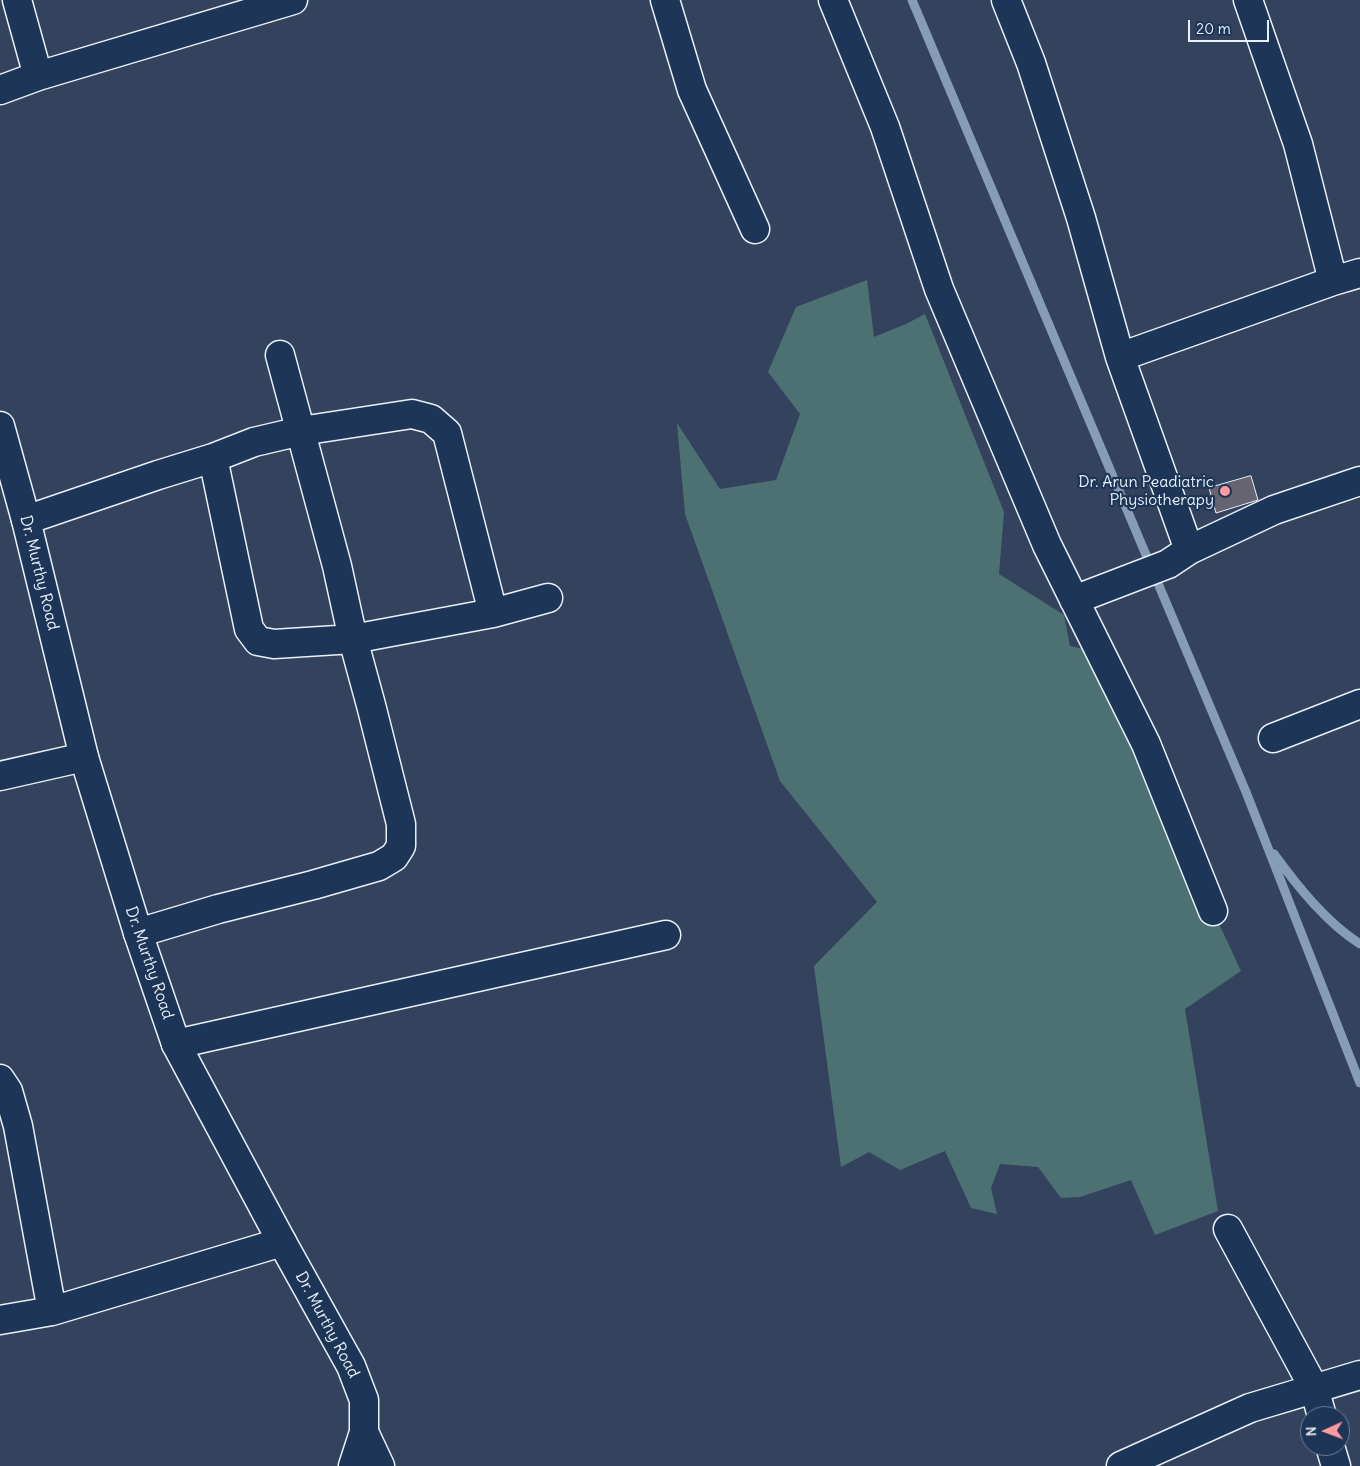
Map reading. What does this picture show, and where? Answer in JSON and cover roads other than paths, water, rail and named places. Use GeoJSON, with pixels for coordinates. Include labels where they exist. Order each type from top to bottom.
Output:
{"type":"FeatureCollection","features":[{"type":"Feature","properties":{"kind":"street"},"geometry":{"type":"LineString","coordinates":[[17,0],[38,76]]}},
{"type":"Feature","properties":{"kind":"street"},"geometry":{"type":"LineString","coordinates":[[0,90],[38,76],[293,0]]}},
{"type":"Feature","properties":{"kind":"street"},"geometry":{"type":"LineString","coordinates":[[665,0],[692,90],[755,229]]}},
{"type":"Feature","properties":{"kind":"street"},"geometry":{"type":"LineString","coordinates":[[833,0],[885,127],[939,289],[1047,546],[1146,744],[1213,911]]}},
{"type":"Feature","properties":{"kind":"street"},"geometry":{"type":"LineString","coordinates":[[1006,0],[1031,63],[1078,209],[1178,557]]}},
{"type":"Feature","properties":{"kind":"street"},"geometry":{"type":"LineString","coordinates":[[1248,0],[1298,144],[1333,281]]}},
{"type":"Feature","properties":{"kind":"street"},"geometry":{"type":"LineString","coordinates":[[1120,357],[1360,273]]}},
{"type":"Feature","properties":{"kind":"street"},"geometry":{"type":"LineString","coordinates":[[138,933],[218,909],[379,866],[394,858],[401,846],[401,824],[353,639],[337,566],[280,355]]}},
{"type":"Feature","properties":{"kind":"street"},"geometry":{"type":"LineString","coordinates":[[26,520],[213,458],[254,442],[301,431],[412,414],[431,419],[447,433],[493,613]]}},
{"type":"Feature","properties":{"kind":"street","name":"Dr. Murthy Road"},"geometry":{"type":"LineString","coordinates":[[0,426],[26,520],[84,757],[138,933],[176,1044],[282,1242],[352,1366],[364,1400],[364,1432],[353,1466]]}},
{"type":"Feature","properties":{"kind":"street"},"geometry":{"type":"LineString","coordinates":[[213,458],[249,629],[258,641],[274,644],[353,639],[493,613],[548,598]]}},
{"type":"Feature","properties":{"kind":"street"},"geometry":{"type":"LineString","coordinates":[[1074,600],[1124,581],[1178,557],[1274,510],[1360,481]]}},
{"type":"Feature","properties":{"kind":"street"},"geometry":{"type":"LineString","coordinates":[[1273,738],[1360,704]]}},
{"type":"Feature","properties":{"kind":"street"},"geometry":{"type":"LineString","coordinates":[[0,776],[84,757]]}},
{"type":"Feature","properties":{"kind":"street"},"geometry":{"type":"LineString","coordinates":[[176,1044],[666,936]]}},
{"type":"Feature","properties":{"kind":"street"},"geometry":{"type":"LineString","coordinates":[[0,1079],[8,1091],[18,1126],[52,1311]]}},
{"type":"Feature","properties":{"kind":"street"},"geometry":{"type":"LineString","coordinates":[[1228,1229],[1314,1388],[1319,1406]]}},
{"type":"Feature","properties":{"kind":"street"},"geometry":{"type":"LineString","coordinates":[[0,1320],[52,1311],[282,1242]]}},
{"type":"Feature","properties":{"kind":"street"},"geometry":{"type":"LineString","coordinates":[[1121,1466],[1250,1408],[1360,1375]]}},
{"type":"Feature","properties":{"kind":"street"},"geometry":{"type":"LineString","coordinates":[[364,1432],[380,1466]]}},
{"type":"Feature","properties":{"kind":"waterway"},"geometry":{"type":"LineString","coordinates":[[912,0],[1246,792],[1360,1083]]}},
{"type":"Feature","properties":{"kind":"waterway"},"geometry":{"type":"LineString","coordinates":[[1274,854],[1324,915],[1360,944]]}},
{"type":"Feature","properties":{"kind":"place","name":"Dr. Arun Peadiatric Physiotherapy"},"geometry":{"type":"Point","coordinates":[1225,491]}}]}
